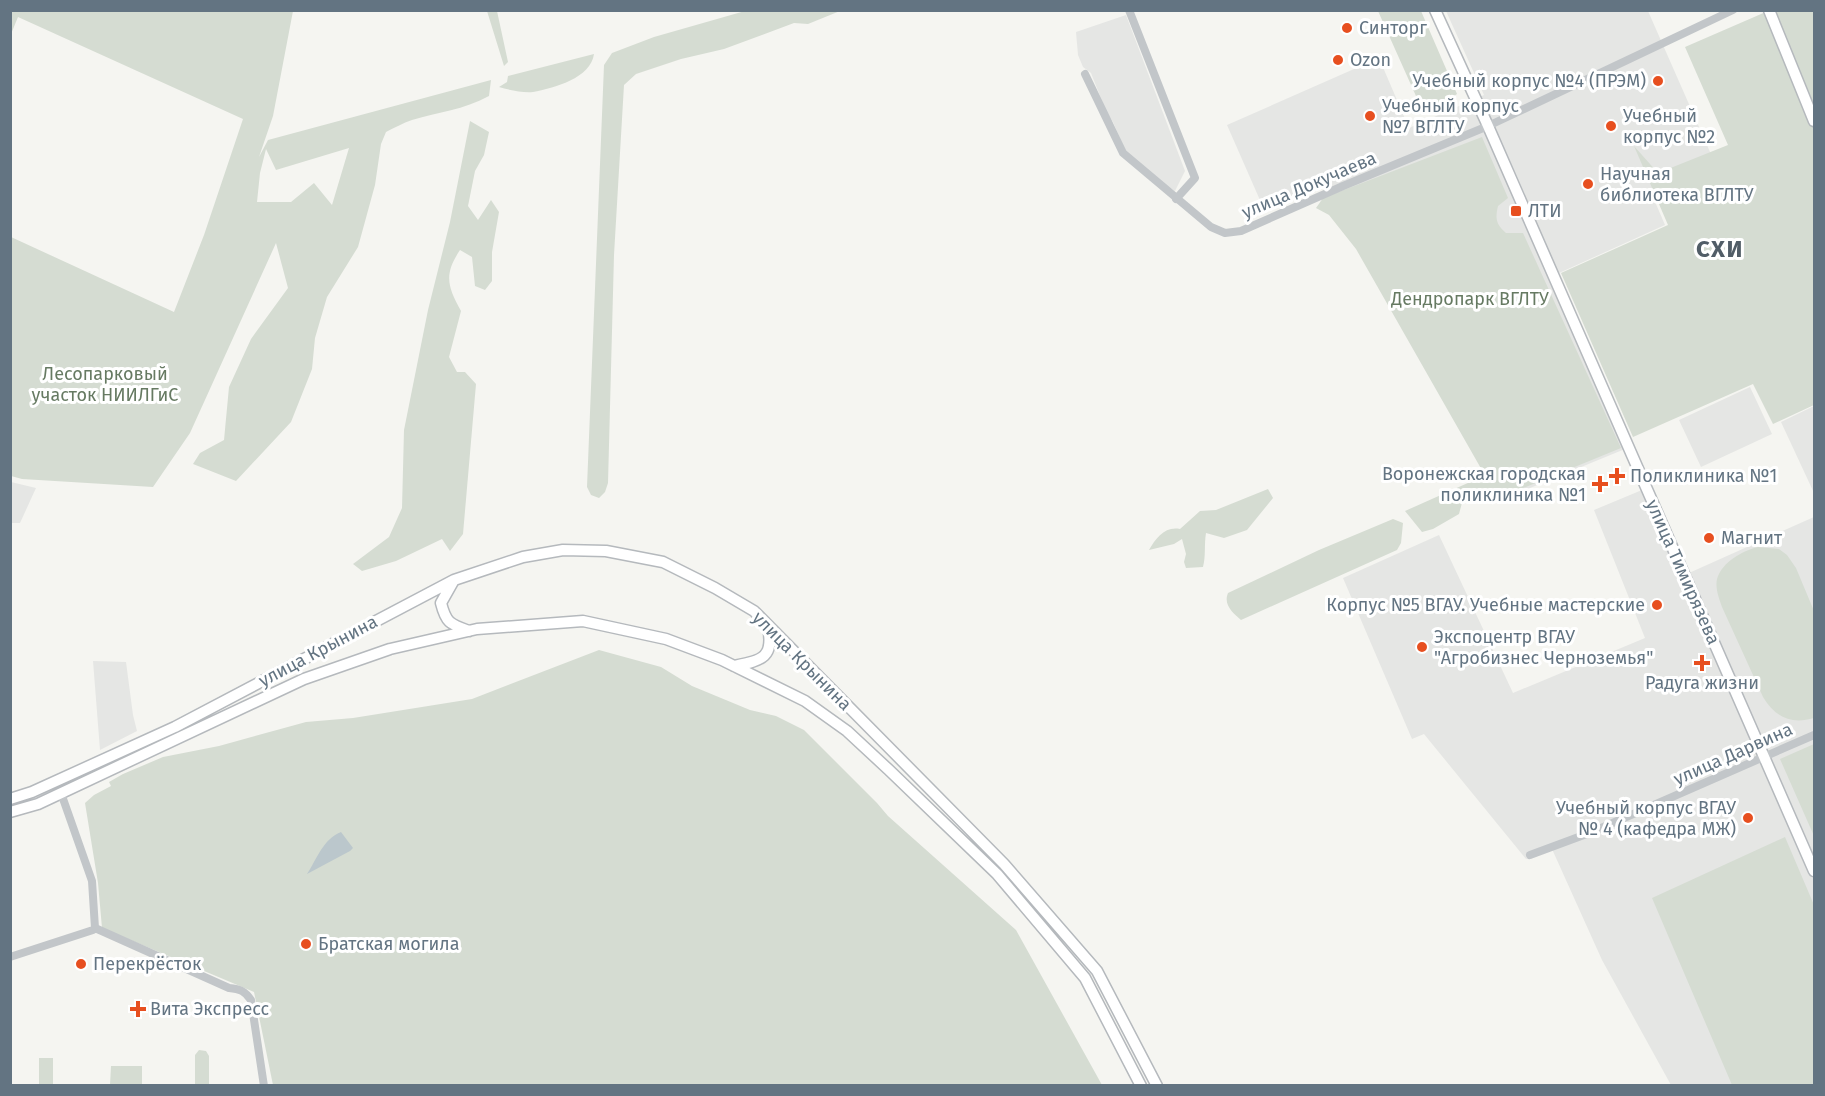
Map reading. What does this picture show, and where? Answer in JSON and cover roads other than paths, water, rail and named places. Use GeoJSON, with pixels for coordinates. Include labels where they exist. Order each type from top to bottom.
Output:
{"type":"FeatureCollection","features":[{"type":"Feature","properties":{"kind":"main road","name":"улица Тимирязева"},"geometry":{"type":"LineString","coordinates":[[1435,10],[1815,871]]}},
{"type":"Feature","properties":{"kind":"main road"},"geometry":{"type":"LineString","coordinates":[[1769,10],[1815,121]]}},
{"type":"Feature","properties":{"kind":"main road","name":"улица Крынина"},"geometry":{"type":"LineString","coordinates":[[10,800],[175,727],[454,580],[523,557],[563,550],[606,551],[663,562],[754,611],[1004,864],[1097,971],[1157,1086]]}},
{"type":"Feature","properties":{"kind":"main road"},"geometry":{"type":"LineString","coordinates":[[454,580],[441,603],[445,618],[453,625],[469,631]]}},
{"type":"Feature","properties":{"kind":"main road","name":"улица Крынина"},"geometry":{"type":"LineString","coordinates":[[10,812],[38,804],[304,679],[390,650],[469,631],[583,621],[666,639],[734,666],[805,701],[847,730],[997,874],[1085,978],[1141,1086]]}},
{"type":"Feature","properties":{"kind":"main road"},"geometry":{"type":"LineString","coordinates":[[734,666],[755,662],[766,655],[771,643],[768,625]]}},
{"type":"Feature","properties":{"kind":"street"},"geometry":{"type":"LineString","coordinates":[[1129,10],[1195,178],[1176,199]]}},
{"type":"Feature","properties":{"kind":"street","name":"улица Докучаева"},"geometry":{"type":"LineString","coordinates":[[1085,74],[1123,153],[1211,227],[1225,234],[1241,231],[1488,126],[1733,10]]}},
{"type":"Feature","properties":{"kind":"street","name":"улица Дарвина"},"geometry":{"type":"LineString","coordinates":[[1530,855],[1592,832],[1815,735]]}},
{"type":"Feature","properties":{"kind":"street"},"geometry":{"type":"LineString","coordinates":[[61,793],[92,881],[95,928]]}},
{"type":"Feature","properties":{"kind":"street"},"geometry":{"type":"LineString","coordinates":[[10,794],[25,795]]}},
{"type":"Feature","properties":{"kind":"street"},"geometry":{"type":"LineString","coordinates":[[10,957],[95,928]]}},
{"type":"Feature","properties":{"kind":"street"},"geometry":{"type":"LineString","coordinates":[[95,928],[229,988],[239,989],[246,993],[252,1000],[264,1086]]}},
{"type":"Feature","properties":{"kind":"place","name":"Синторг"},"geometry":{"type":"Point","coordinates":[1347,28]}},
{"type":"Feature","properties":{"kind":"place","name":"Ozon"},"geometry":{"type":"Point","coordinates":[1338,60]}},
{"type":"Feature","properties":{"kind":"place","name":"Учебный корпус №4 (ПРЭМ)"},"geometry":{"type":"Point","coordinates":[1658,81]}},
{"type":"Feature","properties":{"kind":"place","name":"Учебный корпус №7 ВГЛТУ"},"geometry":{"type":"Point","coordinates":[1370,116]}},
{"type":"Feature","properties":{"kind":"place","name":"Учебный корпус №2"},"geometry":{"type":"Point","coordinates":[1611,126]}},
{"type":"Feature","properties":{"kind":"place","name":"Научная библиотека ВГЛТУ"},"geometry":{"type":"Point","coordinates":[1588,184]}},
{"type":"Feature","properties":{"kind":"place","name":"ЛТИ"},"geometry":{"type":"Point","coordinates":[1516,211]}},
{"type":"Feature","properties":{"kind":"place","name":"Поликлиника №1"},"geometry":{"type":"Point","coordinates":[1617,476]}},
{"type":"Feature","properties":{"kind":"place","name":"Воронежская городская поликлиника №1"},"geometry":{"type":"Point","coordinates":[1600,484]}},
{"type":"Feature","properties":{"kind":"place","name":"Магнит"},"geometry":{"type":"Point","coordinates":[1709,538]}},
{"type":"Feature","properties":{"kind":"place","name":"Корпус №5 ВГАУ. Учебные мастерские"},"geometry":{"type":"Point","coordinates":[1657,605]}},
{"type":"Feature","properties":{"kind":"place","name":"Экспоцентр ВГАУ \"Агробизнес Черноземья\""},"geometry":{"type":"Point","coordinates":[1422,647]}},
{"type":"Feature","properties":{"kind":"place","name":"Радуга жизни"},"geometry":{"type":"Point","coordinates":[1702,663]}},
{"type":"Feature","properties":{"kind":"place","name":"Учебный корпус ВГАУ № 4 (кафедра МЖ)"},"geometry":{"type":"Point","coordinates":[1748,818]}},
{"type":"Feature","properties":{"kind":"place","name":"Братская могила"},"geometry":{"type":"Point","coordinates":[306,944]}},
{"type":"Feature","properties":{"kind":"place","name":"Перекрёсток"},"geometry":{"type":"Point","coordinates":[81,964]}},
{"type":"Feature","properties":{"kind":"place","name":"Вита Экспресс"},"geometry":{"type":"Point","coordinates":[138,1009]}},
{"type":"Feature","properties":{"kind":"district","name":"СХИ"},"geometry":{"type":"Point","coordinates":[1720,249]}},
{"type":"Feature","properties":{"kind":"park label","name":"Дендропарк ВГЛТУ"},"geometry":{"type":"Point","coordinates":[1470,299]}},
{"type":"Feature","properties":{"kind":"park label","name":"Лесопарковый участок НИИЛГиС"},"geometry":{"type":"Point","coordinates":[105,384]}}]}
